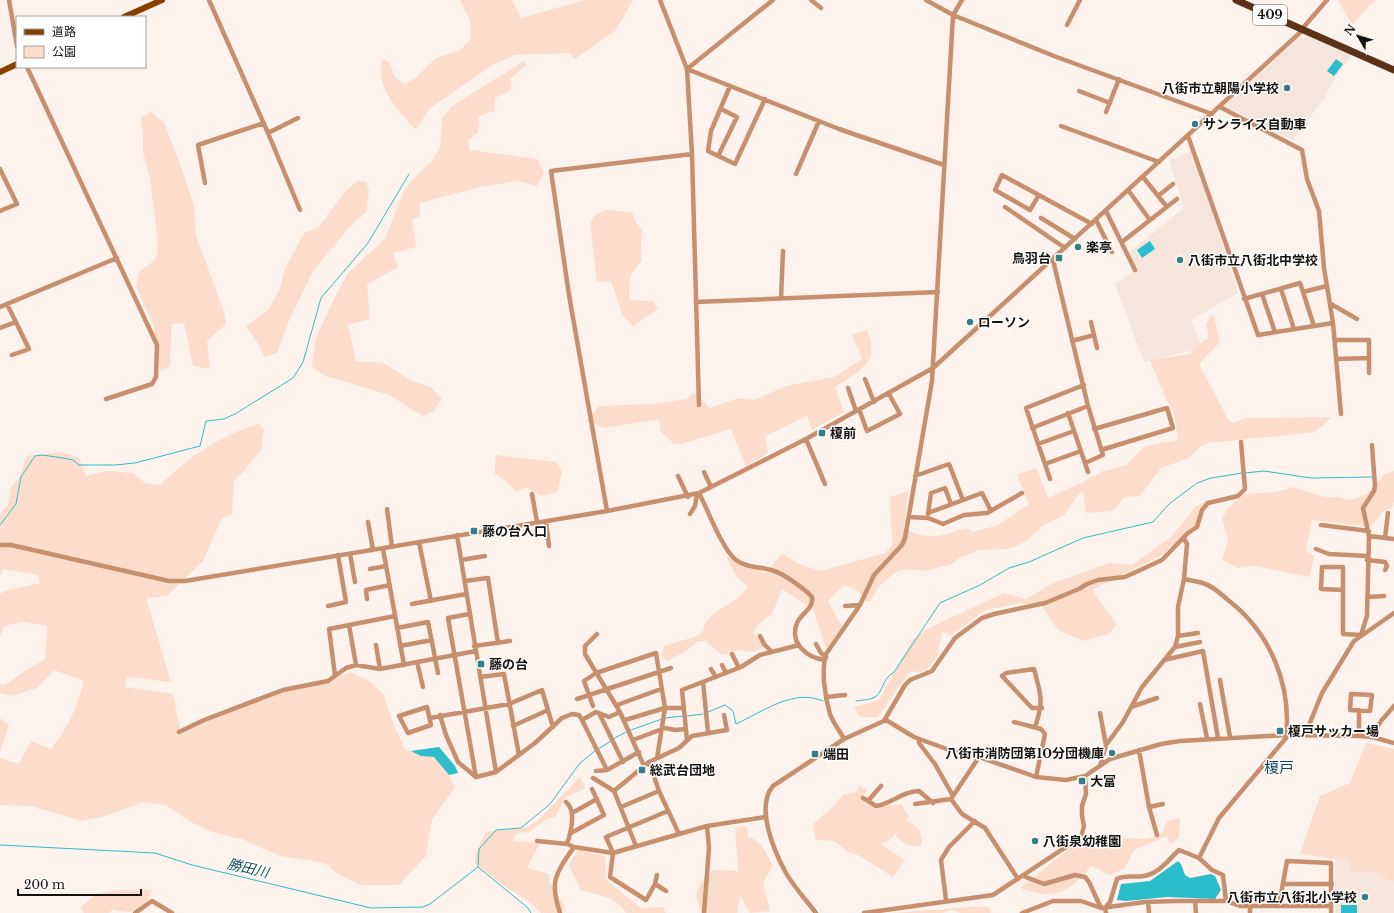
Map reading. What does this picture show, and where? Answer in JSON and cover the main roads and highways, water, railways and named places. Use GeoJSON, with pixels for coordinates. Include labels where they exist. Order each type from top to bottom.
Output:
{"type":"FeatureCollection","features":[{"type":"Feature","properties":{"kind":"highway","name":"409"},"geometry":{"type":"LineString","coordinates":[[1236,0],[1394,70]]}},
{"type":"Feature","properties":{"kind":"main road"},"geometry":{"type":"LineString","coordinates":[[126,16],[162,0]]}},
{"type":"Feature","properties":{"kind":"main road"},"geometry":{"type":"LineString","coordinates":[[0,72],[16,64]]}},
{"type":"Feature","properties":{"kind":"water"},"geometry":{"type":"Polygon","coordinates":[[[1336,59],[1343,64],[1334,76],[1327,71],[1336,59]]]}},
{"type":"Feature","properties":{"kind":"water"},"geometry":{"type":"Polygon","coordinates":[[[1150,241],[1155,249],[1142,258],[1137,250],[1150,241]]]}},
{"type":"Feature","properties":{"kind":"water"},"geometry":{"type":"Polygon","coordinates":[[[439,747],[455,766],[458,773],[449,775],[434,757],[421,756],[411,751],[439,747]]]}},
{"type":"Feature","properties":{"kind":"water"},"geometry":{"type":"Polygon","coordinates":[[[1178,861],[1181,864],[1185,875],[1190,878],[1211,874],[1215,876],[1221,890],[1215,899],[1167,897],[1126,901],[1117,900],[1121,884],[1150,881],[1178,861]]]}},
{"type":"Feature","properties":{"kind":"water"},"geometry":{"type":"Polygon","coordinates":[[[1341,905],[1357,905],[1357,913],[1341,913],[1341,905]]]}},
{"type":"Feature","properties":{"kind":"waterway"},"geometry":{"type":"LineString","coordinates":[[0,525],[16,504],[21,477],[35,456],[42,455],[73,460],[79,465],[115,465],[135,463],[200,446],[206,421],[224,419],[235,414],[293,378],[303,362],[321,298],[368,243],[409,174]]}},
{"type":"Feature","properties":{"kind":"waterway"},"geometry":{"type":"LineString","coordinates":[[1245,473],[1264,471],[1311,478],[1372,477]]}},
{"type":"Feature","properties":{"kind":"waterway"},"geometry":{"type":"LineString","coordinates":[[856,701],[871,699],[878,695],[887,678],[894,672],[940,603],[980,585],[1009,568],[1029,562],[1083,538],[1153,522],[1169,504],[1197,483],[1211,478],[1242,473]]}},
{"type":"Feature","properties":{"kind":"waterway"},"geometry":{"type":"LineString","coordinates":[[708,712],[725,705],[733,711],[736,724],[767,708],[790,699],[801,697],[823,701]]}},
{"type":"Feature","properties":{"kind":"waterway"},"geometry":{"type":"LineString","coordinates":[[687,716],[703,714]]}},
{"type":"Feature","properties":{"kind":"waterway"},"geometry":{"type":"LineString","coordinates":[[665,718],[684,716]]}},
{"type":"Feature","properties":{"kind":"waterway"},"geometry":{"type":"LineString","coordinates":[[631,730],[662,719]]}},
{"type":"Feature","properties":{"kind":"waterway"},"geometry":{"type":"LineString","coordinates":[[613,739],[626,732]]}},
{"type":"Feature","properties":{"kind":"waterway"},"geometry":{"type":"LineString","coordinates":[[598,749],[611,741]]}},
{"type":"Feature","properties":{"kind":"waterway"},"geometry":{"type":"LineString","coordinates":[[478,866],[479,849],[496,830],[521,828],[550,804],[580,763],[595,751]]}},
{"type":"Feature","properties":{"kind":"waterway","name":"勝田川"},"geometry":{"type":"LineString","coordinates":[[0,845],[155,853],[192,865],[371,908],[423,907],[430,904],[478,867]]}},
{"type":"Feature","properties":{"kind":"waterway"},"geometry":{"type":"LineString","coordinates":[[478,867],[528,908],[531,913]]}},
{"type":"Feature","properties":{"kind":"place","name":"八街市立朝陽小学校"},"geometry":{"type":"Point","coordinates":[1287,88]}},
{"type":"Feature","properties":{"kind":"place","name":"サンライズ自動車"},"geometry":{"type":"Point","coordinates":[1195,124]}},
{"type":"Feature","properties":{"kind":"place","name":"楽亭"},"geometry":{"type":"Point","coordinates":[1078,247]}},
{"type":"Feature","properties":{"kind":"place","name":"鳥羽台"},"geometry":{"type":"Point","coordinates":[1059,258]}},
{"type":"Feature","properties":{"kind":"place","name":"八街市立八街北中学校"},"geometry":{"type":"Point","coordinates":[1180,260]}},
{"type":"Feature","properties":{"kind":"place","name":"ローソン"},"geometry":{"type":"Point","coordinates":[970,322]}},
{"type":"Feature","properties":{"kind":"place","name":"榎前"},"geometry":{"type":"Point","coordinates":[822,433]}},
{"type":"Feature","properties":{"kind":"place","name":"藤の台入口"},"geometry":{"type":"Point","coordinates":[474,531]}},
{"type":"Feature","properties":{"kind":"place","name":"藤の台"},"geometry":{"type":"Point","coordinates":[481,664]}},
{"type":"Feature","properties":{"kind":"place","name":"榎戸サッカー場"},"geometry":{"type":"Point","coordinates":[1280,731]}},
{"type":"Feature","properties":{"kind":"place","name":"八街市消防団第10分団機庫"},"geometry":{"type":"Point","coordinates":[1112,753]}},
{"type":"Feature","properties":{"kind":"place","name":"端田"},"geometry":{"type":"Point","coordinates":[815,754]}},
{"type":"Feature","properties":{"kind":"place","name":"総武台団地"},"geometry":{"type":"Point","coordinates":[642,770]}},
{"type":"Feature","properties":{"kind":"place","name":"大富"},"geometry":{"type":"Point","coordinates":[1082,781]}},
{"type":"Feature","properties":{"kind":"place","name":"八街泉幼稚園"},"geometry":{"type":"Point","coordinates":[1035,841]}},
{"type":"Feature","properties":{"kind":"place","name":"八街市立八街北小学校"},"geometry":{"type":"Point","coordinates":[1365,897]}},
{"type":"Feature","properties":{"kind":"district","name":"榎戸"},"geometry":{"type":"Point","coordinates":[1279,768]}}]}
